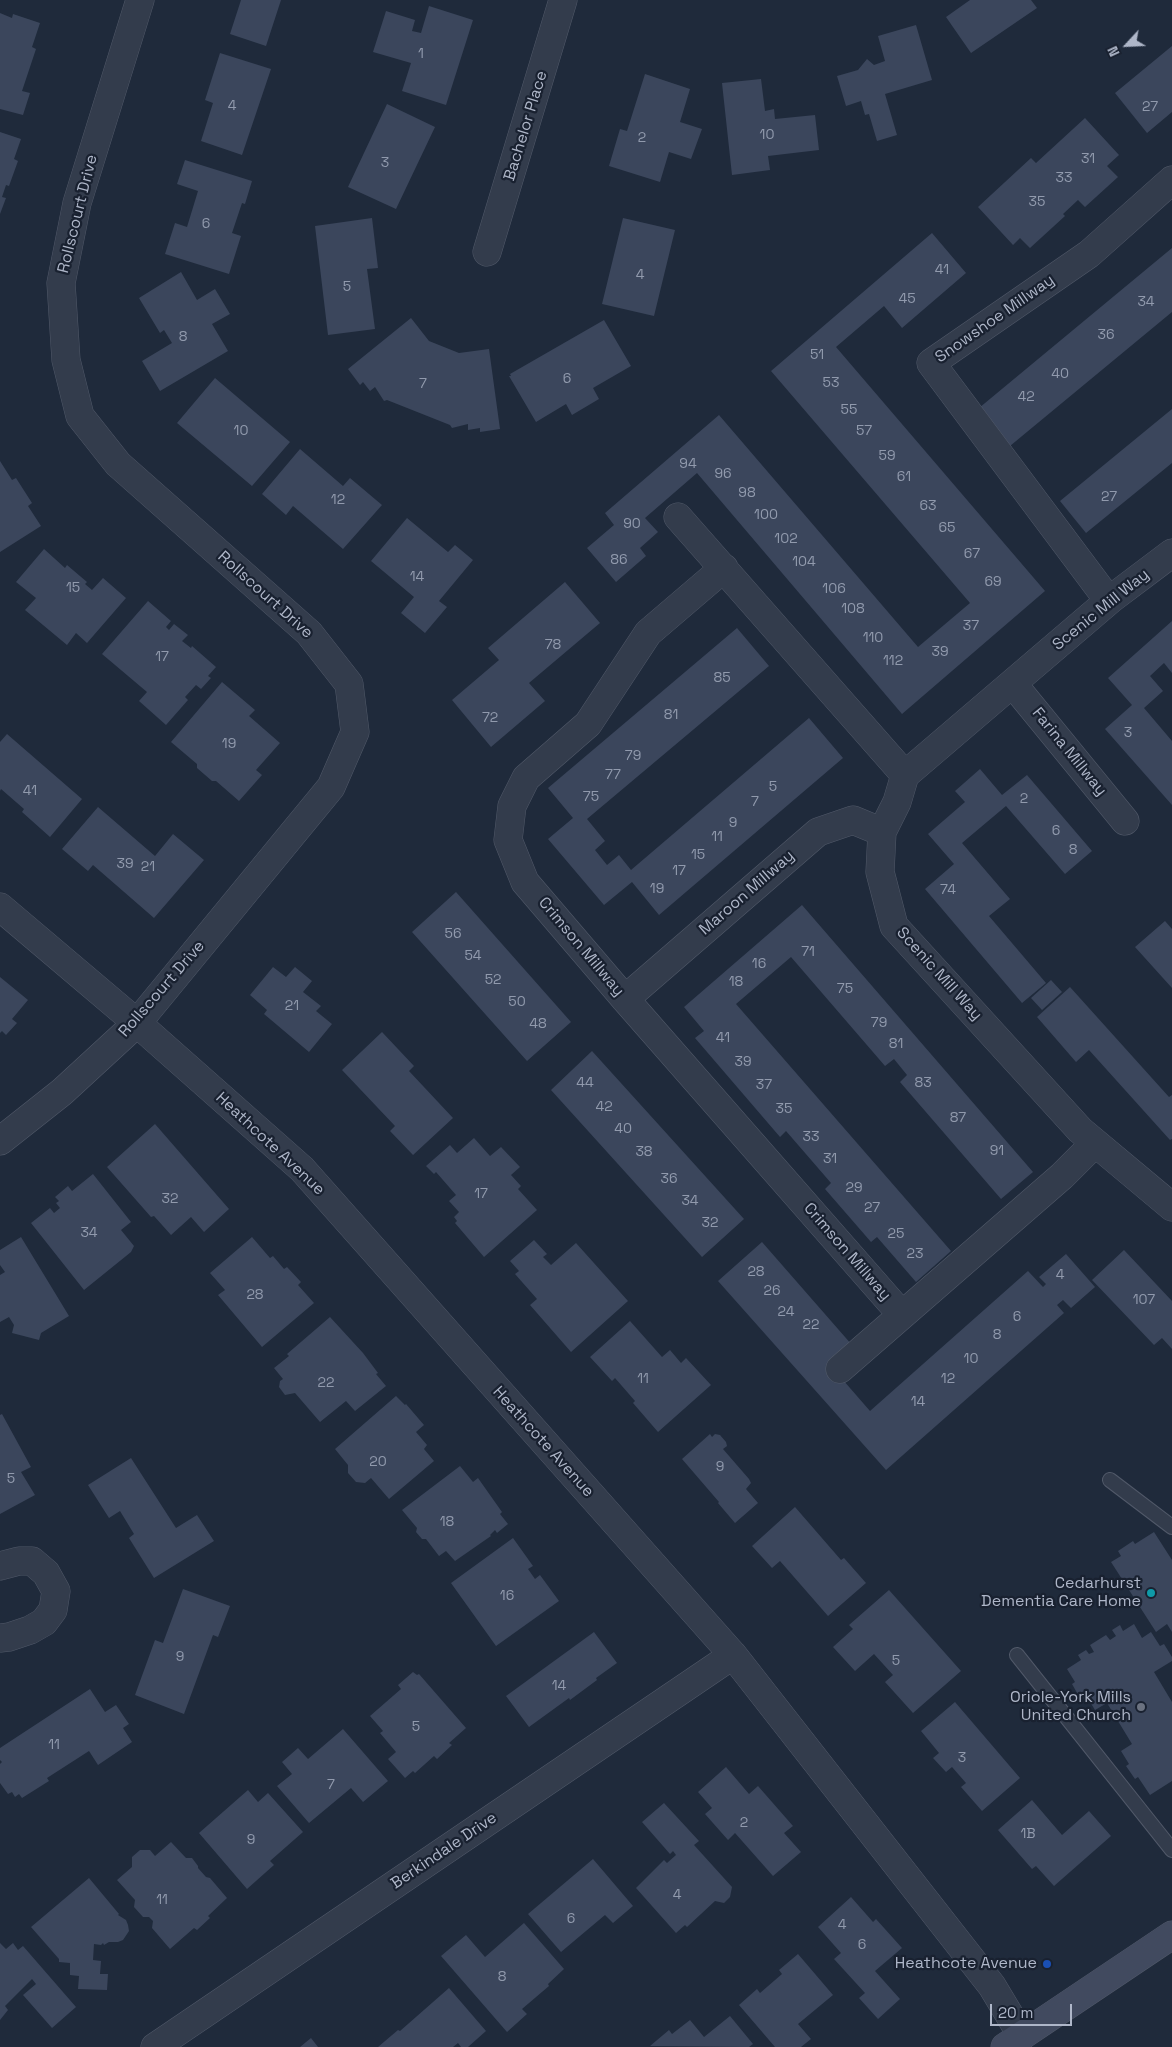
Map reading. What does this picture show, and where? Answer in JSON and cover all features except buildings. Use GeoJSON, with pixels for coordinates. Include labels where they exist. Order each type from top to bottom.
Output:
{"type":"FeatureCollection","features":[{"type":"Feature","properties":{"kind":"main road"},"geometry":{"type":"LineString","coordinates":[[1013,2041],[1172,1935]]}},
{"type":"Feature","properties":{"kind":"street","name":"Rollscourt Drive"},"geometry":{"type":"LineString","coordinates":[[0,1141],[62,1092],[136,1023],[331,787],[355,732],[349,684],[310,633],[118,464],[80,416],[66,360],[61,283],[77,203],[140,0]]}},
{"type":"Feature","properties":{"kind":"street","name":"Bachelor Place"},"geometry":{"type":"LineString","coordinates":[[487,252],[563,0]]}},
{"type":"Feature","properties":{"kind":"street","name":"Snowshoe Millway"},"geometry":{"type":"LineString","coordinates":[[1111,599],[1100,589],[931,363],[1089,254],[1172,180]]}},
{"type":"Feature","properties":{"kind":"street"},"geometry":{"type":"LineString","coordinates":[[678,517],[905,775]]}},
{"type":"Feature","properties":{"kind":"street","name":"Scenic Mill Way"},"geometry":{"type":"LineString","coordinates":[[1172,553],[1111,599],[905,775],[898,802],[882,832],[880,872],[894,926],[1080,1130],[1172,1208]]}},
{"type":"Feature","properties":{"kind":"street","name":"Crimson Millway"},"geometry":{"type":"LineString","coordinates":[[724,568],[648,633],[588,724],[526,778],[512,806],[508,840],[525,882],[902,1315]]}},
{"type":"Feature","properties":{"kind":"street","name":"Farina Millway"},"geometry":{"type":"LineString","coordinates":[[1013,684],[1125,820]]}},
{"type":"Feature","properties":{"kind":"street","name":"Maroon Millway"},"geometry":{"type":"LineString","coordinates":[[625,999],[818,832],[853,820],[882,832]]}},
{"type":"Feature","properties":{"kind":"street","name":"Heathcote Avenue"},"geometry":{"type":"LineString","coordinates":[[0,907],[136,1023],[302,1169],[733,1655],[992,1986],[1013,2041]]}},
{"type":"Feature","properties":{"kind":"street","name":"Crimson Millway"},"geometry":{"type":"LineString","coordinates":[[840,1369],[1062,1176],[1095,1143]]}},
{"type":"Feature","properties":{"kind":"street"},"geometry":{"type":"LineString","coordinates":[[0,1566],[19,1561],[32,1561],[46,1573],[56,1591],[53,1610],[44,1622],[30,1630],[0,1638]]}},
{"type":"Feature","properties":{"kind":"street","name":"Berkindale Drive"},"geometry":{"type":"LineString","coordinates":[[155,2047],[733,1655]]}},
{"type":"Feature","properties":{"kind":"lane"},"geometry":{"type":"LineString","coordinates":[[1110,1480],[1172,1527]]}},
{"type":"Feature","properties":{"kind":"lane"},"geometry":{"type":"LineString","coordinates":[[1017,1655],[1172,1850]]}},
{"type":"Feature","properties":{"kind":"place","name":"Cedarhurst Dementia Care Home"},"geometry":{"type":"Point","coordinates":[1151,1593]}},
{"type":"Feature","properties":{"kind":"place","name":"Oriole-York Mills United Church"},"geometry":{"type":"Point","coordinates":[1141,1707]}},
{"type":"Feature","properties":{"kind":"place","name":"Heathcote Avenue"},"geometry":{"type":"Point","coordinates":[1047,1964]}}]}
